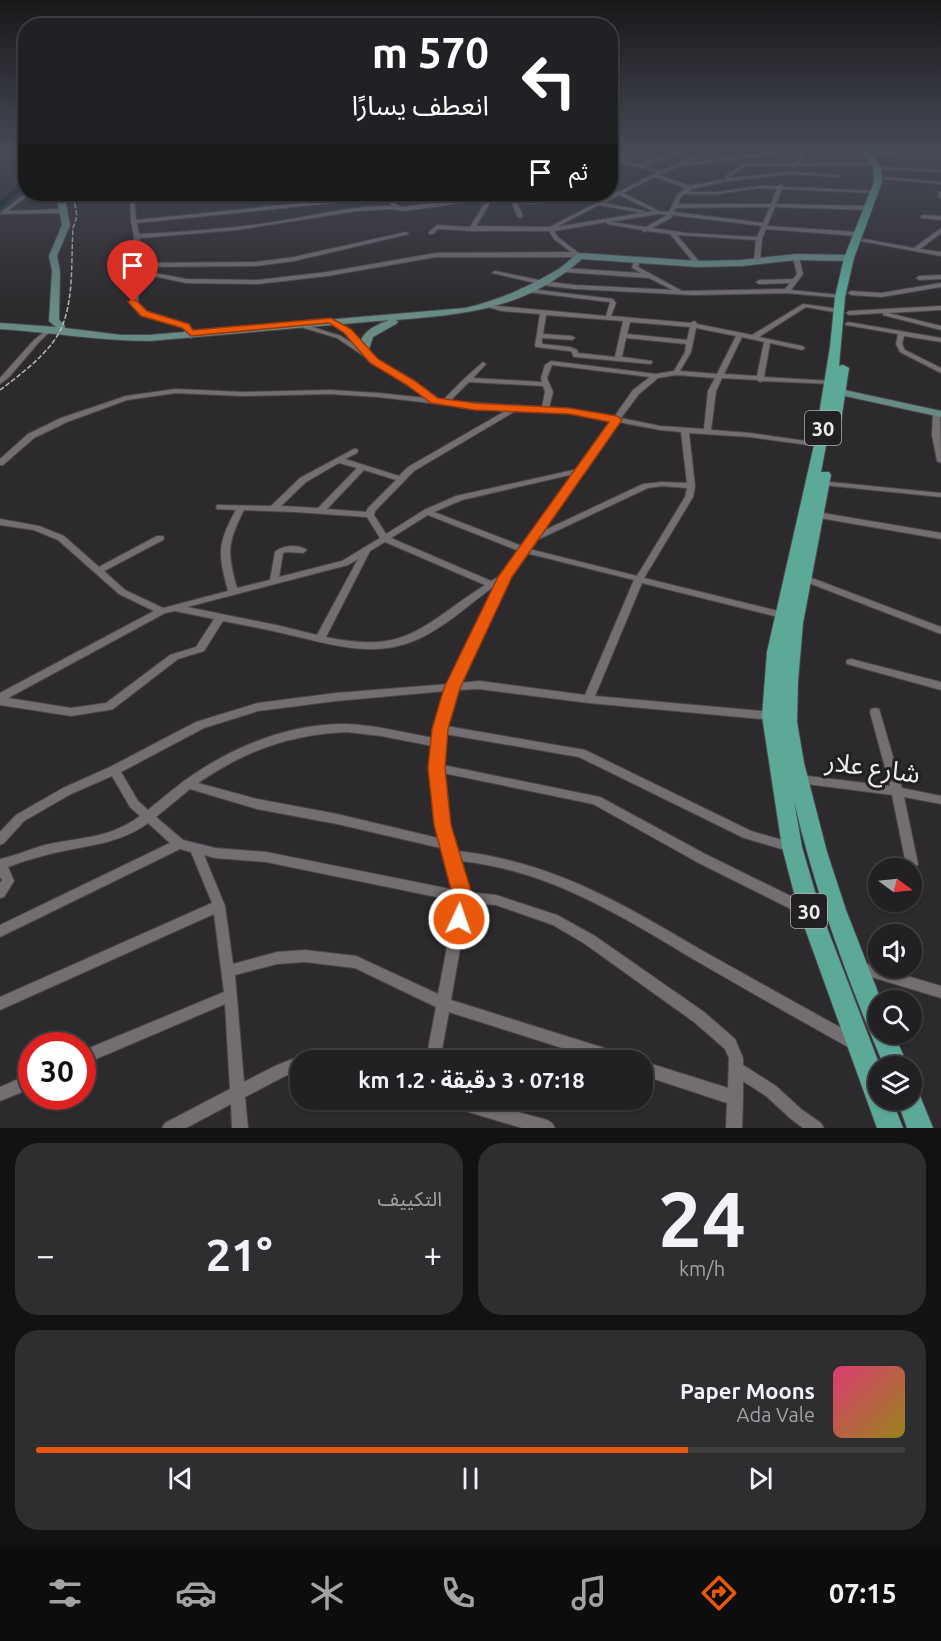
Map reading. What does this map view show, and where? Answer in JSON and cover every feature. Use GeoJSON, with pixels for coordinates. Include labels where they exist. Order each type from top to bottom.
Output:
{"type":"FeatureCollection","features":[{"type":"Feature","properties":{"kind":"main road","name":"30"},"geometry":{"type":"LineString","coordinates":[[846,308],[861,237],[873,202]]}},
{"type":"Feature","properties":{"kind":"main road","name":"30"},"geometry":{"type":"LineString","coordinates":[[806,543],[817,514],[823,483],[846,308],[849,258],[861,237]]}},
{"type":"Feature","properties":{"kind":"main road","name":"30"},"geometry":{"type":"LineString","coordinates":[[836,388],[820,445],[793,648],[788,710],[799,779],[826,886],[868,998]]}},
{"type":"Feature","properties":{"kind":"main road","name":"30"},"geometry":{"type":"LineString","coordinates":[[803,567],[782,615],[773,669],[771,716],[792,847],[810,912],[868,1066]]}},
{"type":"Feature","properties":{"kind":"main road","name":"30"},"geometry":{"type":"LineString","coordinates":[[883,1110],[890,1128]]}},
{"type":"Feature","properties":{"kind":"main road"},"geometry":{"type":"LineString","coordinates":[[913,1110],[920,1128]]}},
{"type":"Feature","properties":{"kind":"street"},"geometry":{"type":"LineString","coordinates":[[2,215],[17,202]]}},
{"type":"Feature","properties":{"kind":"street"},"geometry":{"type":"LineString","coordinates":[[0,382],[49,327],[56,271],[53,256],[66,225],[61,202]]}},
{"type":"Feature","properties":{"kind":"street"},"geometry":{"type":"LineString","coordinates":[[133,202],[137,236],[135,305],[144,314],[185,326],[191,334]]}},
{"type":"Feature","properties":{"kind":"street"},"geometry":{"type":"LineString","coordinates":[[134,222],[323,202]]}},
{"type":"Feature","properties":{"kind":"street"},"geometry":{"type":"LineString","coordinates":[[391,202],[397,207]]}},
{"type":"Feature","properties":{"kind":"street"},"geometry":{"type":"LineString","coordinates":[[432,202],[439,204]]}},
{"type":"Feature","properties":{"kind":"street"},"geometry":{"type":"LineString","coordinates":[[137,236],[231,230],[326,215],[397,207],[405,209],[456,202]]}},
{"type":"Feature","properties":{"kind":"street"},"geometry":{"type":"LineString","coordinates":[[473,228],[489,202]]}},
{"type":"Feature","properties":{"kind":"street"},"geometry":{"type":"LineString","coordinates":[[497,202],[528,202]]}},
{"type":"Feature","properties":{"kind":"street"},"geometry":{"type":"LineString","coordinates":[[551,229],[604,202]]}},
{"type":"Feature","properties":{"kind":"street"},"geometry":{"type":"LineString","coordinates":[[635,202],[658,213]]}},
{"type":"Feature","properties":{"kind":"street"},"geometry":{"type":"LineString","coordinates":[[644,230],[667,219],[677,202]]}},
{"type":"Feature","properties":{"kind":"street"},"geometry":{"type":"LineString","coordinates":[[756,261],[759,238],[775,202]]}},
{"type":"Feature","properties":{"kind":"street"},"geometry":{"type":"LineString","coordinates":[[674,206],[774,206],[873,202]]}},
{"type":"Feature","properties":{"kind":"street"},"geometry":{"type":"LineString","coordinates":[[514,203],[520,216]]}},
{"type":"Feature","properties":{"kind":"street"},"geometry":{"type":"LineString","coordinates":[[600,204],[650,213],[672,213],[861,237],[941,254]]}},
{"type":"Feature","properties":{"kind":"street"},"geometry":{"type":"LineString","coordinates":[[2,215],[62,211]]}},
{"type":"Feature","properties":{"kind":"street"},"geometry":{"type":"LineString","coordinates":[[430,233],[437,227],[551,229],[650,213]]}},
{"type":"Feature","properties":{"kind":"street"},"geometry":{"type":"LineString","coordinates":[[576,216],[673,234],[759,238]]}},
{"type":"Feature","properties":{"kind":"street"},"geometry":{"type":"LineString","coordinates":[[923,217],[941,218]]}},
{"type":"Feature","properties":{"kind":"street"},"geometry":{"type":"LineString","coordinates":[[551,229],[556,238],[578,255]]}},
{"type":"Feature","properties":{"kind":"street"},"geometry":{"type":"LineString","coordinates":[[915,250],[941,230]]}},
{"type":"Feature","properties":{"kind":"street"},"geometry":{"type":"LineString","coordinates":[[137,268],[256,264],[294,259],[405,234]]}},
{"type":"Feature","properties":{"kind":"street"},"geometry":{"type":"LineString","coordinates":[[673,234],[698,264]]}},
{"type":"Feature","properties":{"kind":"street"},"geometry":{"type":"LineString","coordinates":[[137,268],[186,281],[258,282],[327,274],[430,256],[578,255],[698,264],[796,257],[849,258]]}},
{"type":"Feature","properties":{"kind":"street"},"geometry":{"type":"LineString","coordinates":[[191,334],[465,312],[542,282],[564,270],[578,255]]}},
{"type":"Feature","properties":{"kind":"street"},"geometry":{"type":"LineString","coordinates":[[787,291],[801,271],[796,257]]}},
{"type":"Feature","properties":{"kind":"street"},"geometry":{"type":"LineString","coordinates":[[637,260],[635,267],[681,292]]}},
{"type":"Feature","properties":{"kind":"street"},"geometry":{"type":"LineString","coordinates":[[564,270],[652,276]]}},
{"type":"Feature","properties":{"kind":"street"},"geometry":{"type":"LineString","coordinates":[[495,273],[542,282],[681,292],[787,291],[846,308],[901,334],[941,340]]}},
{"type":"Feature","properties":{"kind":"street"},"geometry":{"type":"LineString","coordinates":[[919,278],[941,277]]}},
{"type":"Feature","properties":{"kind":"street"},"geometry":{"type":"LineString","coordinates":[[759,282],[794,281]]}},
{"type":"Feature","properties":{"kind":"street"},"geometry":{"type":"LineString","coordinates":[[846,308],[881,295],[941,285]]}},
{"type":"Feature","properties":{"kind":"street"},"geometry":{"type":"LineString","coordinates":[[523,291],[611,300],[613,303],[609,315]]}},
{"type":"Feature","properties":{"kind":"street"},"geometry":{"type":"LineString","coordinates":[[0,324],[49,327],[121,338],[306,327],[485,304],[694,324],[802,348]]}},
{"type":"Feature","properties":{"kind":"street"},"geometry":{"type":"LineString","coordinates":[[485,304],[543,313],[694,324],[756,336],[805,306],[876,312],[941,328]]}},
{"type":"Feature","properties":{"kind":"street"},"geometry":{"type":"LineString","coordinates":[[876,312],[941,308]]}},
{"type":"Feature","properties":{"kind":"street"},"geometry":{"type":"LineString","coordinates":[[543,313],[538,346],[575,351],[570,366]]}},
{"type":"Feature","properties":{"kind":"street"},"geometry":{"type":"LineString","coordinates":[[365,352],[365,341],[374,331],[392,322],[419,316]]}},
{"type":"Feature","properties":{"kind":"street"},"geometry":{"type":"LineString","coordinates":[[618,359],[627,319]]}},
{"type":"Feature","properties":{"kind":"street"},"geometry":{"type":"LineString","coordinates":[[334,322],[347,331],[365,352]]}},
{"type":"Feature","properties":{"kind":"street"},"geometry":{"type":"LineString","coordinates":[[676,373],[686,357],[694,324]]}},
{"type":"Feature","properties":{"kind":"street"},"geometry":{"type":"LineString","coordinates":[[306,327],[330,333],[365,352],[435,401]]}},
{"type":"Feature","properties":{"kind":"street"},"geometry":{"type":"LineString","coordinates":[[707,432],[710,399],[740,334]]}},
{"type":"Feature","properties":{"kind":"street"},"geometry":{"type":"LineString","coordinates":[[901,334],[899,345],[902,351],[941,371]]}},
{"type":"Feature","properties":{"kind":"street"},"geometry":{"type":"LineString","coordinates":[[540,336],[572,338]]}},
{"type":"Feature","properties":{"kind":"street"},"geometry":{"type":"LineString","coordinates":[[625,336],[691,342]]}},
{"type":"Feature","properties":{"kind":"street"},"geometry":{"type":"LineString","coordinates":[[760,380],[767,340]]}},
{"type":"Feature","properties":{"kind":"street"},"geometry":{"type":"LineString","coordinates":[[575,355],[650,362]]}},
{"type":"Feature","properties":{"kind":"street"},"geometry":{"type":"LineString","coordinates":[[545,409],[549,392],[544,378],[548,365],[553,363],[656,376],[676,373],[836,388],[938,413],[937,443],[941,461]]}},
{"type":"Feature","properties":{"kind":"street"},"geometry":{"type":"LineString","coordinates":[[445,402],[483,364]]}},
{"type":"Feature","properties":{"kind":"street"},"geometry":{"type":"LineString","coordinates":[[435,1050],[463,897],[439,804],[437,768],[437,743],[452,688],[505,577],[636,392],[656,376]]}},
{"type":"Feature","properties":{"kind":"street"},"geometry":{"type":"LineString","coordinates":[[466,380],[547,384]]}},
{"type":"Feature","properties":{"kind":"street"},"geometry":{"type":"LineString","coordinates":[[0,463],[31,436],[108,403],[145,394],[176,391],[243,394],[343,392],[545,409],[685,431],[775,438],[820,445]]}},
{"type":"Feature","properties":{"kind":"street"},"geometry":{"type":"LineString","coordinates":[[370,515],[375,503],[422,462],[515,408]]}},
{"type":"Feature","properties":{"kind":"street"},"geometry":{"type":"LineString","coordinates":[[589,699],[639,579],[685,506],[691,486],[685,431]]}},
{"type":"Feature","properties":{"kind":"street"},"geometry":{"type":"LineString","coordinates":[[274,508],[303,480],[354,451]]}},
{"type":"Feature","properties":{"kind":"street"},"geometry":{"type":"LineString","coordinates":[[339,460],[400,479]]}},
{"type":"Feature","properties":{"kind":"street"},"geometry":{"type":"LineString","coordinates":[[320,511],[363,468]]}},
{"type":"Feature","properties":{"kind":"street"},"geometry":{"type":"LineString","coordinates":[[0,699],[162,611],[345,563],[427,512],[479,492],[578,471]]}},
{"type":"Feature","properties":{"kind":"street"},"geometry":{"type":"LineString","coordinates":[[823,483],[941,495]]}},
{"type":"Feature","properties":{"kind":"street"},"geometry":{"type":"LineString","coordinates":[[533,539],[646,486],[662,484],[691,486]]}},
{"type":"Feature","properties":{"kind":"street"},"geometry":{"type":"LineString","coordinates":[[220,507],[274,508],[370,515]]}},
{"type":"Feature","properties":{"kind":"street"},"geometry":{"type":"LineString","coordinates":[[233,591],[223,548],[225,538],[240,508]]}},
{"type":"Feature","properties":{"kind":"street"},"geometry":{"type":"LineString","coordinates":[[427,512],[524,550],[782,615]]}},
{"type":"Feature","properties":{"kind":"street"},"geometry":{"type":"LineString","coordinates":[[817,514],[941,536]]}},
{"type":"Feature","properties":{"kind":"street"},"geometry":{"type":"LineString","coordinates":[[370,515],[384,538],[491,584]]}},
{"type":"Feature","properties":{"kind":"street"},"geometry":{"type":"LineString","coordinates":[[0,522],[36,528],[62,538],[122,592],[162,611]]}},
{"type":"Feature","properties":{"kind":"street"},"geometry":{"type":"LineString","coordinates":[[99,570],[160,538]]}},
{"type":"Feature","properties":{"kind":"street"},"geometry":{"type":"LineString","coordinates":[[274,582],[281,550],[303,550]]}},
{"type":"Feature","properties":{"kind":"street"},"geometry":{"type":"LineString","coordinates":[[320,639],[366,552]]}},
{"type":"Feature","properties":{"kind":"street"},"geometry":{"type":"LineString","coordinates":[[803,567],[941,631]]}},
{"type":"Feature","properties":{"kind":"street"},"geometry":{"type":"LineString","coordinates":[[175,608],[362,648],[396,644],[440,621],[491,584],[505,577]]}},
{"type":"Feature","properties":{"kind":"street"},"geometry":{"type":"LineString","coordinates":[[0,699],[71,712],[109,706],[174,657],[200,649],[220,618]]}},
{"type":"Feature","properties":{"kind":"street"},"geometry":{"type":"LineString","coordinates":[[851,662],[941,686]]}},
{"type":"Feature","properties":{"kind":"street"},"geometry":{"type":"LineString","coordinates":[[0,840],[20,818],[67,791],[114,770],[200,725],[258,707],[336,697],[486,686],[589,699],[771,716]]}},
{"type":"Feature","properties":{"kind":"street"},"geometry":{"type":"LineString","coordinates":[[874,712],[897,791],[911,858]]}},
{"type":"Feature","properties":{"kind":"street"},"geometry":{"type":"LineString","coordinates":[[0,893],[8,881],[0,865],[53,848],[118,835],[149,817],[188,784],[252,746],[308,731],[348,728],[437,743]]}},
{"type":"Feature","properties":{"kind":"street"},"geometry":{"type":"LineString","coordinates":[[440,729],[581,753],[748,835],[792,847]]}},
{"type":"Feature","properties":{"kind":"street"},"geometry":{"type":"LineString","coordinates":[[437,768],[596,800],[701,858],[810,912]]}},
{"type":"Feature","properties":{"kind":"street"},"geometry":{"type":"LineString","coordinates":[[114,770],[126,794],[149,817],[180,844],[196,850],[266,857],[463,897],[496,900],[557,921],[590,940],[699,1017],[730,1044],[736,1058],[734,1128]]}},
{"type":"Feature","properties":{"kind":"street","name":"شارع علار"},"geometry":{"type":"LineString","coordinates":[[799,779],[897,791],[941,800]]}},
{"type":"Feature","properties":{"kind":"street"},"geometry":{"type":"LineString","coordinates":[[188,784],[242,801],[338,819],[543,874],[594,895],[861,1046]]}},
{"type":"Feature","properties":{"kind":"street"},"geometry":{"type":"LineString","coordinates":[[0,931],[180,844]]}},
{"type":"Feature","properties":{"kind":"street"},"geometry":{"type":"LineString","coordinates":[[196,850],[219,906],[231,995],[240,1128]]}},
{"type":"Feature","properties":{"kind":"street"},"geometry":{"type":"LineString","coordinates":[[0,1004],[219,906]]}},
{"type":"Feature","properties":{"kind":"street"},"geometry":{"type":"LineString","coordinates":[[228,971],[277,958],[305,956],[339,958],[368,966],[444,1004],[589,1050]]}},
{"type":"Feature","properties":{"kind":"street"},"geometry":{"type":"LineString","coordinates":[[855,967],[941,992]]}},
{"type":"Feature","properties":{"kind":"street"},"geometry":{"type":"LineString","coordinates":[[96,1052],[231,995]]}},
{"type":"Feature","properties":{"kind":"street"},"geometry":{"type":"LineString","coordinates":[[170,1128],[290,1067]]}},
{"type":"Feature","properties":{"kind":"street"},"geometry":{"type":"LineString","coordinates":[[736,1069],[771,1091],[796,1114],[816,1128]]}},
{"type":"Feature","properties":{"kind":"street"},"geometry":{"type":"LineString","coordinates":[[653,1072],[736,1098]]}},
{"type":"Feature","properties":{"kind":"street"},"geometry":{"type":"LineString","coordinates":[[0,1094],[18,1086]]}},
{"type":"Feature","properties":{"kind":"street"},"geometry":{"type":"LineString","coordinates":[[486,1110],[547,1128]]}},
{"type":"Feature","properties":{"kind":"waterway"},"geometry":{"type":"LineString","coordinates":[[0,205],[4,202]]}},
{"type":"Feature","properties":{"kind":"railway"},"geometry":{"type":"LineString","coordinates":[[0,390],[45,352],[59,334],[63,324],[69,301],[73,228],[77,216],[74,202]]}},
{"type":"Feature","properties":{"kind":"route"},"geometry":{"type":"LineString","coordinates":[[133,302],[144,314],[185,326],[191,333],[331,320],[356,339],[374,361],[411,383],[435,401],[474,406],[569,411],[617,420],[578,471],[505,577],[452,688],[437,743],[437,768],[442,825],[463,897],[459,919]]}}]}
